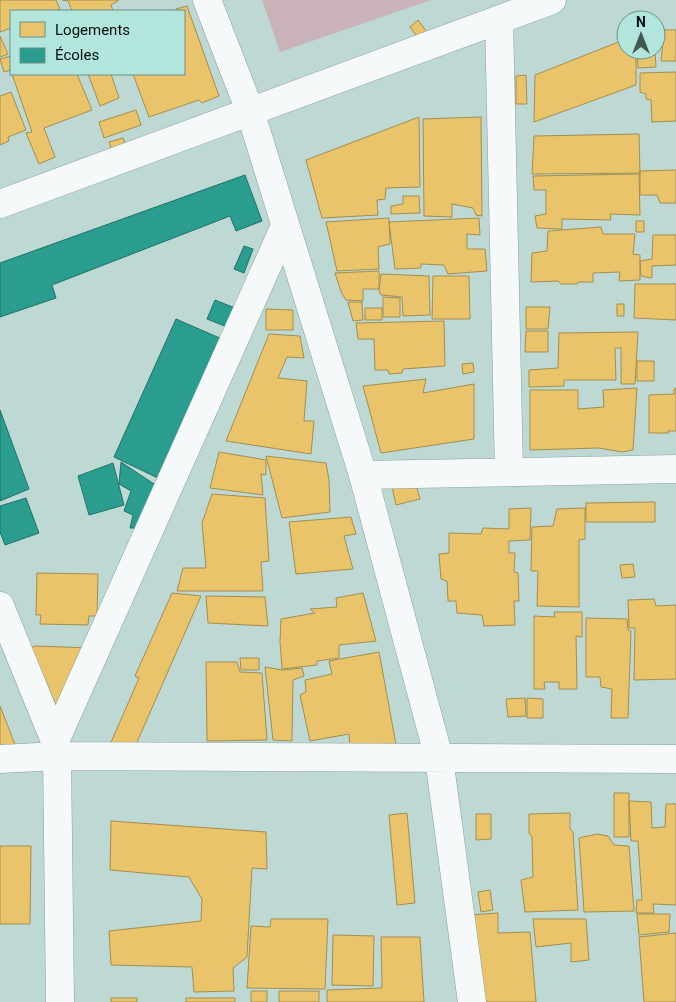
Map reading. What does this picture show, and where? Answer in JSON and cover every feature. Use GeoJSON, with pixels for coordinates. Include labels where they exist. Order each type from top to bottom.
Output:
{"type":"FeatureCollection","features":[{"type":"Feature","properties":{"kind":"street"},"geometry":{"type":"LineString","coordinates":[[207,0],[250,112],[363,474],[439,758],[472,1002]]}},
{"type":"Feature","properties":{"kind":"street"},"geometry":{"type":"LineString","coordinates":[[0,204],[552,0]]}},
{"type":"Feature","properties":{"kind":"street"},"geometry":{"type":"LineString","coordinates":[[500,20],[509,472]]}},
{"type":"Feature","properties":{"kind":"street"},"geometry":{"type":"LineString","coordinates":[[56,749],[285,226]]}},
{"type":"Feature","properties":{"kind":"street"},"geometry":{"type":"LineString","coordinates":[[363,474],[676,469]]}},
{"type":"Feature","properties":{"kind":"street"},"geometry":{"type":"LineString","coordinates":[[0,606],[56,749],[60,1002]]}},
{"type":"Feature","properties":{"kind":"street"},"geometry":{"type":"LineString","coordinates":[[0,759],[56,749],[439,758],[676,759]]}},
{"type":"Feature","properties":{"kind":"shaded area"},"geometry":{"type":"Polygon","coordinates":[[[262,0],[431,0],[280,52],[262,0]]]}},
{"type":"Feature","properties":{"kind":"building: Logements"},"geometry":{"type":"Polygon","coordinates":[[[0,0],[56,0],[60,9],[58,10],[10,10],[10,28],[0,32],[0,0]]]}},
{"type":"Feature","properties":{"kind":"building: Logements"},"geometry":{"type":"Polygon","coordinates":[[[62,0],[119,0],[111,5],[113,10],[72,10],[68,1],[62,0]]]}},
{"type":"Feature","properties":{"kind":"building: Logements"},"geometry":{"type":"Polygon","coordinates":[[[187,6],[219,96],[202,103],[199,100],[149,117],[133,75],[185,75],[185,10],[176,9],[187,6]]]}},
{"type":"Feature","properties":{"kind":"building: Logements"},"geometry":{"type":"Polygon","coordinates":[[[418,20],[432,39],[423,45],[410,27],[418,20]]]}},
{"type":"Feature","properties":{"kind":"building: Logements"},"geometry":{"type":"Polygon","coordinates":[[[666,30],[676,30],[676,61],[661,61],[666,60],[666,30]]]}},
{"type":"Feature","properties":{"kind":"building: Logements"},"geometry":{"type":"Polygon","coordinates":[[[0,36],[8,54],[0,57],[0,36]]]}},
{"type":"Feature","properties":{"kind":"building: Logements"},"geometry":{"type":"Polygon","coordinates":[[[616,43],[616,60],[636,60],[636,85],[534,122],[535,75],[616,43]]]}},
{"type":"Feature","properties":{"kind":"building: Logements"},"geometry":{"type":"Polygon","coordinates":[[[10,56],[10,70],[4,72],[0,59],[10,56]]]}},
{"type":"Feature","properties":{"kind":"building: Logements"},"geometry":{"type":"Polygon","coordinates":[[[638,60],[656,60],[656,67],[638,68],[638,60]]]}},
{"type":"Feature","properties":{"kind":"building: Logements"},"geometry":{"type":"Polygon","coordinates":[[[676,72],[676,121],[652,122],[651,100],[646,99],[646,94],[640,92],[640,73],[676,72]]]}},
{"type":"Feature","properties":{"kind":"building: Logements"},"geometry":{"type":"Polygon","coordinates":[[[12,75],[77,75],[92,110],[44,128],[55,157],[39,164],[26,133],[32,132],[12,75]]]}},
{"type":"Feature","properties":{"kind":"building: Logements"},"geometry":{"type":"Polygon","coordinates":[[[88,75],[111,75],[119,98],[100,106],[88,75]]]}},
{"type":"Feature","properties":{"kind":"building: Logements"},"geometry":{"type":"Polygon","coordinates":[[[526,75],[527,104],[516,104],[516,76],[526,75]]]}},
{"type":"Feature","properties":{"kind":"building: Logements"},"geometry":{"type":"Polygon","coordinates":[[[11,92],[26,130],[8,137],[9,141],[0,145],[0,96],[11,92]]]}},
{"type":"Feature","properties":{"kind":"building: Logements"},"geometry":{"type":"Polygon","coordinates":[[[136,110],[141,125],[104,138],[99,122],[136,110]]]}},
{"type":"Feature","properties":{"kind":"building: Logements"},"geometry":{"type":"Polygon","coordinates":[[[419,117],[420,187],[386,188],[385,199],[377,200],[378,215],[322,218],[306,160],[419,117]]]}},
{"type":"Feature","properties":{"kind":"building: Logements"},"geometry":{"type":"Polygon","coordinates":[[[481,117],[482,216],[476,215],[473,208],[452,204],[452,217],[424,216],[423,119],[481,117]]]}},
{"type":"Feature","properties":{"kind":"building: Logements"},"geometry":{"type":"Polygon","coordinates":[[[639,134],[640,173],[532,174],[534,136],[639,134]]]}},
{"type":"Feature","properties":{"kind":"building: Logements"},"geometry":{"type":"Polygon","coordinates":[[[123,138],[128,152],[114,157],[109,142],[123,138]]]}},
{"type":"Feature","properties":{"kind":"building: Logements"},"geometry":{"type":"Polygon","coordinates":[[[676,170],[676,203],[660,203],[657,195],[640,195],[640,171],[676,170]]]}},
{"type":"Feature","properties":{"kind":"building: Logements"},"geometry":{"type":"Polygon","coordinates":[[[639,174],[640,215],[610,214],[611,220],[562,219],[562,229],[537,228],[535,216],[546,214],[546,190],[534,190],[533,176],[639,174]]]}},
{"type":"Feature","properties":{"kind":"building: Logements"},"geometry":{"type":"Polygon","coordinates":[[[403,196],[419,196],[420,213],[391,214],[391,206],[403,204],[403,196]]]}},
{"type":"Feature","properties":{"kind":"building: Logements"},"geometry":{"type":"Polygon","coordinates":[[[389,218],[390,244],[378,247],[379,269],[337,271],[326,222],[389,218]]]}},
{"type":"Feature","properties":{"kind":"building: Logements"},"geometry":{"type":"Polygon","coordinates":[[[479,218],[480,235],[467,234],[467,249],[485,249],[487,271],[448,274],[444,265],[421,264],[421,268],[395,269],[389,222],[479,218]]]}},
{"type":"Feature","properties":{"kind":"building: Logements"},"geometry":{"type":"Polygon","coordinates":[[[636,221],[644,221],[644,232],[636,232],[636,221]]]}},
{"type":"Feature","properties":{"kind":"building: Logements"},"geometry":{"type":"Polygon","coordinates":[[[601,227],[603,234],[635,234],[633,254],[640,255],[640,280],[619,281],[620,272],[593,273],[593,282],[578,282],[577,284],[561,284],[558,281],[531,282],[532,253],[547,251],[548,231],[601,227]]]}},
{"type":"Feature","properties":{"kind":"building: Logements"},"geometry":{"type":"Polygon","coordinates":[[[653,235],[676,235],[676,265],[652,266],[652,278],[641,276],[640,261],[652,259],[653,235]]]}},
{"type":"Feature","properties":{"kind":"building: Logements"},"geometry":{"type":"Polygon","coordinates":[[[379,271],[379,289],[363,289],[363,301],[346,300],[341,292],[335,273],[379,271]]]}},
{"type":"Feature","properties":{"kind":"building: Logements"},"geometry":{"type":"Polygon","coordinates":[[[381,274],[429,276],[430,315],[403,316],[402,297],[381,295],[379,291],[381,274]]]}},
{"type":"Feature","properties":{"kind":"building: Logements"},"geometry":{"type":"Polygon","coordinates":[[[433,276],[469,276],[470,319],[432,319],[433,276]]]}},
{"type":"Feature","properties":{"kind":"building: Logements"},"geometry":{"type":"Polygon","coordinates":[[[635,284],[676,284],[676,320],[634,318],[635,284]]]}},
{"type":"Feature","properties":{"kind":"building: Logements"},"geometry":{"type":"Polygon","coordinates":[[[383,297],[400,298],[400,317],[383,317],[383,297]]]}},
{"type":"Feature","properties":{"kind":"building: Logements"},"geometry":{"type":"Polygon","coordinates":[[[348,302],[362,302],[363,320],[353,321],[348,302]]]}},
{"type":"Feature","properties":{"kind":"building: Logements"},"geometry":{"type":"Polygon","coordinates":[[[617,304],[624,304],[624,316],[617,316],[617,304]]]}},
{"type":"Feature","properties":{"kind":"building: Logements"},"geometry":{"type":"Polygon","coordinates":[[[526,307],[550,307],[548,329],[526,329],[526,307]]]}},
{"type":"Feature","properties":{"kind":"building: Logements"},"geometry":{"type":"Polygon","coordinates":[[[365,308],[382,308],[382,320],[365,320],[365,308]]]}},
{"type":"Feature","properties":{"kind":"building: Logements"},"geometry":{"type":"Polygon","coordinates":[[[266,309],[293,310],[293,330],[266,330],[266,309]]]}},
{"type":"Feature","properties":{"kind":"building: Logements"},"geometry":{"type":"Polygon","coordinates":[[[444,321],[445,366],[403,369],[402,373],[389,374],[388,370],[375,370],[374,339],[358,339],[356,323],[444,321]]]}},
{"type":"Feature","properties":{"kind":"building: Logements"},"geometry":{"type":"Polygon","coordinates":[[[526,331],[548,331],[548,352],[525,352],[526,331]]]}},
{"type":"Feature","properties":{"kind":"building: Logements"},"geometry":{"type":"Polygon","coordinates":[[[638,332],[635,384],[621,384],[621,348],[615,348],[616,380],[564,380],[564,386],[529,387],[529,370],[558,368],[559,333],[638,332]]]}},
{"type":"Feature","properties":{"kind":"building: Logements"},"geometry":{"type":"Polygon","coordinates":[[[269,334],[300,336],[304,358],[287,357],[278,378],[307,381],[304,421],[314,421],[311,454],[226,441],[269,334]]]}},
{"type":"Feature","properties":{"kind":"building: Logements"},"geometry":{"type":"Polygon","coordinates":[[[637,361],[654,361],[654,381],[637,381],[637,361]]]}},
{"type":"Feature","properties":{"kind":"building: Logements"},"geometry":{"type":"Polygon","coordinates":[[[473,363],[474,372],[463,374],[462,364],[473,363]]]}},
{"type":"Feature","properties":{"kind":"building: Logements"},"geometry":{"type":"Polygon","coordinates":[[[426,379],[423,393],[474,384],[474,439],[381,453],[363,386],[426,379]]]}},
{"type":"Feature","properties":{"kind":"building: Logements"},"geometry":{"type":"Polygon","coordinates":[[[637,388],[633,450],[622,452],[599,448],[530,450],[530,390],[578,390],[578,409],[604,407],[603,390],[637,388]]]}},
{"type":"Feature","properties":{"kind":"building: Logements"},"geometry":{"type":"Polygon","coordinates":[[[676,388],[676,431],[649,433],[649,395],[674,394],[674,389],[676,388]]]}},
{"type":"Feature","properties":{"kind":"building: Logements"},"geometry":{"type":"Polygon","coordinates":[[[219,452],[266,460],[266,475],[261,474],[263,495],[210,488],[219,452]]]}},
{"type":"Feature","properties":{"kind":"building: Logements"},"geometry":{"type":"Polygon","coordinates":[[[266,456],[326,463],[329,480],[330,512],[282,518],[266,456]]]}},
{"type":"Feature","properties":{"kind":"building: Logements"},"geometry":{"type":"Polygon","coordinates":[[[414,477],[420,499],[396,505],[391,483],[414,477]]]}},
{"type":"Feature","properties":{"kind":"building: Logements"},"geometry":{"type":"Polygon","coordinates":[[[212,494],[265,498],[269,561],[261,562],[263,591],[177,591],[183,568],[206,568],[202,523],[212,494]]]}},
{"type":"Feature","properties":{"kind":"building: Logements"},"geometry":{"type":"Polygon","coordinates":[[[655,502],[655,522],[586,522],[586,503],[655,502]]]}},
{"type":"Feature","properties":{"kind":"building: Logements"},"geometry":{"type":"Polygon","coordinates":[[[531,508],[530,540],[509,541],[509,553],[515,553],[514,572],[518,573],[519,601],[514,601],[515,625],[484,626],[482,615],[457,613],[456,601],[448,601],[447,581],[441,579],[439,554],[449,553],[449,533],[481,534],[483,528],[509,529],[509,509],[531,508]]]}},
{"type":"Feature","properties":{"kind":"building: Logements"},"geometry":{"type":"Polygon","coordinates":[[[585,508],[585,539],[579,540],[579,607],[537,606],[538,571],[531,571],[532,527],[553,526],[557,509],[585,508]]]}},
{"type":"Feature","properties":{"kind":"building: Logements"},"geometry":{"type":"Polygon","coordinates":[[[351,517],[356,534],[344,536],[353,569],[296,574],[289,522],[351,517]]]}},
{"type":"Feature","properties":{"kind":"building: Logements"},"geometry":{"type":"Polygon","coordinates":[[[633,564],[635,577],[622,578],[620,565],[633,564]]]}},
{"type":"Feature","properties":{"kind":"building: Logements"},"geometry":{"type":"Polygon","coordinates":[[[37,573],[98,574],[97,616],[89,616],[88,625],[40,624],[41,615],[36,615],[37,573]]]}},
{"type":"Feature","properties":{"kind":"building: Logements"},"geometry":{"type":"Polygon","coordinates":[[[172,593],[201,596],[134,749],[109,747],[139,678],[135,676],[172,593]]]}},
{"type":"Feature","properties":{"kind":"building: Logements"},"geometry":{"type":"Polygon","coordinates":[[[363,593],[376,641],[339,645],[339,658],[317,661],[317,665],[282,669],[281,619],[315,613],[310,609],[337,607],[336,598],[363,593]]]}},
{"type":"Feature","properties":{"kind":"building: Logements"},"geometry":{"type":"Polygon","coordinates":[[[206,596],[265,597],[268,626],[208,623],[206,596]]]}},
{"type":"Feature","properties":{"kind":"building: Logements"},"geometry":{"type":"Polygon","coordinates":[[[654,599],[656,606],[676,605],[676,679],[634,680],[635,628],[629,628],[628,600],[654,599]]]}},
{"type":"Feature","properties":{"kind":"building: Logements"},"geometry":{"type":"Polygon","coordinates":[[[554,612],[582,612],[582,637],[576,636],[577,689],[559,689],[559,682],[544,682],[545,689],[534,689],[534,616],[555,617],[554,612]]]}},
{"type":"Feature","properties":{"kind":"building: Logements"},"geometry":{"type":"Polygon","coordinates":[[[586,618],[627,619],[628,630],[631,631],[628,718],[611,718],[612,689],[601,687],[600,677],[586,677],[586,618]]]}},
{"type":"Feature","properties":{"kind":"building: Logements"},"geometry":{"type":"Polygon","coordinates":[[[35,646],[92,648],[62,720],[43,675],[37,677],[28,649],[35,646]]]}},
{"type":"Feature","properties":{"kind":"building: Logements"},"geometry":{"type":"Polygon","coordinates":[[[379,652],[397,750],[350,751],[349,734],[310,741],[300,695],[306,692],[305,680],[332,674],[329,661],[379,652]]]}},
{"type":"Feature","properties":{"kind":"building: Logements"},"geometry":{"type":"Polygon","coordinates":[[[240,658],[259,658],[259,670],[241,670],[240,658]]]}},
{"type":"Feature","properties":{"kind":"building: Logements"},"geometry":{"type":"Polygon","coordinates":[[[206,662],[237,662],[240,672],[262,673],[267,740],[207,741],[206,662]]]}},
{"type":"Feature","properties":{"kind":"building: Logements"},"geometry":{"type":"Polygon","coordinates":[[[265,667],[282,670],[302,668],[304,676],[293,680],[292,741],[273,740],[265,667]]]}},
{"type":"Feature","properties":{"kind":"building: Logements"},"geometry":{"type":"Polygon","coordinates":[[[525,698],[526,716],[508,717],[506,699],[525,698]]]}},
{"type":"Feature","properties":{"kind":"building: Logements"},"geometry":{"type":"Polygon","coordinates":[[[527,698],[543,699],[543,718],[527,718],[527,698]]]}},
{"type":"Feature","properties":{"kind":"building: Logements"},"geometry":{"type":"Polygon","coordinates":[[[0,706],[16,747],[0,747],[0,706]]]}},
{"type":"Feature","properties":{"kind":"building: Logements"},"geometry":{"type":"Polygon","coordinates":[[[614,793],[629,793],[629,837],[614,837],[614,793]]]}},
{"type":"Feature","properties":{"kind":"building: Logements"},"geometry":{"type":"Polygon","coordinates":[[[629,801],[651,802],[652,828],[665,827],[666,804],[676,804],[676,905],[653,904],[654,913],[636,913],[637,900],[642,900],[638,841],[631,841],[629,801]]]}},
{"type":"Feature","properties":{"kind":"building: Logements"},"geometry":{"type":"Polygon","coordinates":[[[407,813],[415,903],[397,905],[389,815],[407,813]]]}},
{"type":"Feature","properties":{"kind":"building: Logements"},"geometry":{"type":"Polygon","coordinates":[[[570,813],[578,910],[525,912],[521,880],[533,877],[532,837],[529,833],[529,814],[570,813]]]}},
{"type":"Feature","properties":{"kind":"building: Logements"},"geometry":{"type":"Polygon","coordinates":[[[476,814],[491,814],[491,839],[476,840],[476,814]]]}},
{"type":"Feature","properties":{"kind":"building: Logements"},"geometry":{"type":"Polygon","coordinates":[[[111,821],[266,832],[267,869],[252,868],[247,957],[233,968],[234,991],[194,992],[192,967],[111,965],[109,931],[201,921],[202,899],[189,877],[110,870],[111,821]]]}},
{"type":"Feature","properties":{"kind":"building: Logements"},"geometry":{"type":"Polygon","coordinates":[[[597,834],[608,836],[614,845],[629,846],[634,911],[584,912],[579,838],[597,834]]]}},
{"type":"Feature","properties":{"kind":"building: Logements"},"geometry":{"type":"Polygon","coordinates":[[[0,846],[31,846],[30,924],[0,924],[0,846]]]}},
{"type":"Feature","properties":{"kind":"building: Logements"},"geometry":{"type":"Polygon","coordinates":[[[490,890],[493,910],[481,912],[478,892],[490,890]]]}},
{"type":"Feature","properties":{"kind":"building: Logements"},"geometry":{"type":"Polygon","coordinates":[[[498,913],[498,933],[530,932],[536,1002],[476,1002],[470,915],[498,913]]]}},
{"type":"Feature","properties":{"kind":"building: Logements"},"geometry":{"type":"Polygon","coordinates":[[[637,914],[670,914],[669,932],[639,935],[637,914]]]}},
{"type":"Feature","properties":{"kind":"building: Logements"},"geometry":{"type":"Polygon","coordinates":[[[271,919],[328,919],[325,989],[247,988],[251,926],[270,927],[271,919]]]}},
{"type":"Feature","properties":{"kind":"building: Logements"},"geometry":{"type":"Polygon","coordinates":[[[533,919],[586,919],[589,960],[571,962],[571,943],[536,947],[533,919]]]}},
{"type":"Feature","properties":{"kind":"building: Logements"},"geometry":{"type":"Polygon","coordinates":[[[676,933],[676,1002],[644,1002],[639,937],[676,933]]]}},
{"type":"Feature","properties":{"kind":"building: Logements"},"geometry":{"type":"Polygon","coordinates":[[[333,935],[374,936],[373,986],[332,985],[333,935]]]}},
{"type":"Feature","properties":{"kind":"building: Logements"},"geometry":{"type":"Polygon","coordinates":[[[381,937],[420,937],[424,1002],[327,1002],[327,990],[382,988],[381,937]]]}},
{"type":"Feature","properties":{"kind":"building: Logements"},"geometry":{"type":"Polygon","coordinates":[[[251,991],[267,991],[267,1002],[251,1002],[251,991]]]}},
{"type":"Feature","properties":{"kind":"building: Logements"},"geometry":{"type":"Polygon","coordinates":[[[279,991],[319,991],[319,1002],[279,1002],[279,991]]]}},
{"type":"Feature","properties":{"kind":"building: Logements"},"geometry":{"type":"Polygon","coordinates":[[[111,998],[137,998],[137,1002],[111,1002],[111,998]]]}},
{"type":"Feature","properties":{"kind":"building: Logements"},"geometry":{"type":"Polygon","coordinates":[[[186,998],[235,998],[235,1002],[186,1002],[186,998]]]}},
{"type":"Feature","properties":{"kind":"building: Écoles"},"geometry":{"type":"Polygon","coordinates":[[[245,175],[262,221],[236,231],[230,216],[52,285],[56,298],[0,317],[0,263],[245,175]]]}},
{"type":"Feature","properties":{"kind":"building: Écoles"},"geometry":{"type":"Polygon","coordinates":[[[244,246],[253,249],[244,273],[234,269],[244,246]]]}},
{"type":"Feature","properties":{"kind":"building: Écoles"},"geometry":{"type":"Polygon","coordinates":[[[215,300],[235,308],[227,327],[207,319],[215,300]]]}},
{"type":"Feature","properties":{"kind":"building: Écoles"},"geometry":{"type":"Polygon","coordinates":[[[176,319],[222,339],[162,480],[114,457],[176,319]]]}},
{"type":"Feature","properties":{"kind":"building: Écoles"},"geometry":{"type":"Polygon","coordinates":[[[0,410],[29,489],[0,501],[0,410]]]}},
{"type":"Feature","properties":{"kind":"building: Écoles"},"geometry":{"type":"Polygon","coordinates":[[[121,462],[157,486],[142,528],[130,528],[133,515],[124,511],[131,491],[119,484],[121,462]]]}},
{"type":"Feature","properties":{"kind":"building: Écoles"},"geometry":{"type":"Polygon","coordinates":[[[113,463],[124,505],[89,515],[78,476],[113,463]]]}},
{"type":"Feature","properties":{"kind":"building: Écoles"},"geometry":{"type":"Polygon","coordinates":[[[26,498],[39,533],[5,545],[0,532],[0,506],[26,498]]]}}]}
